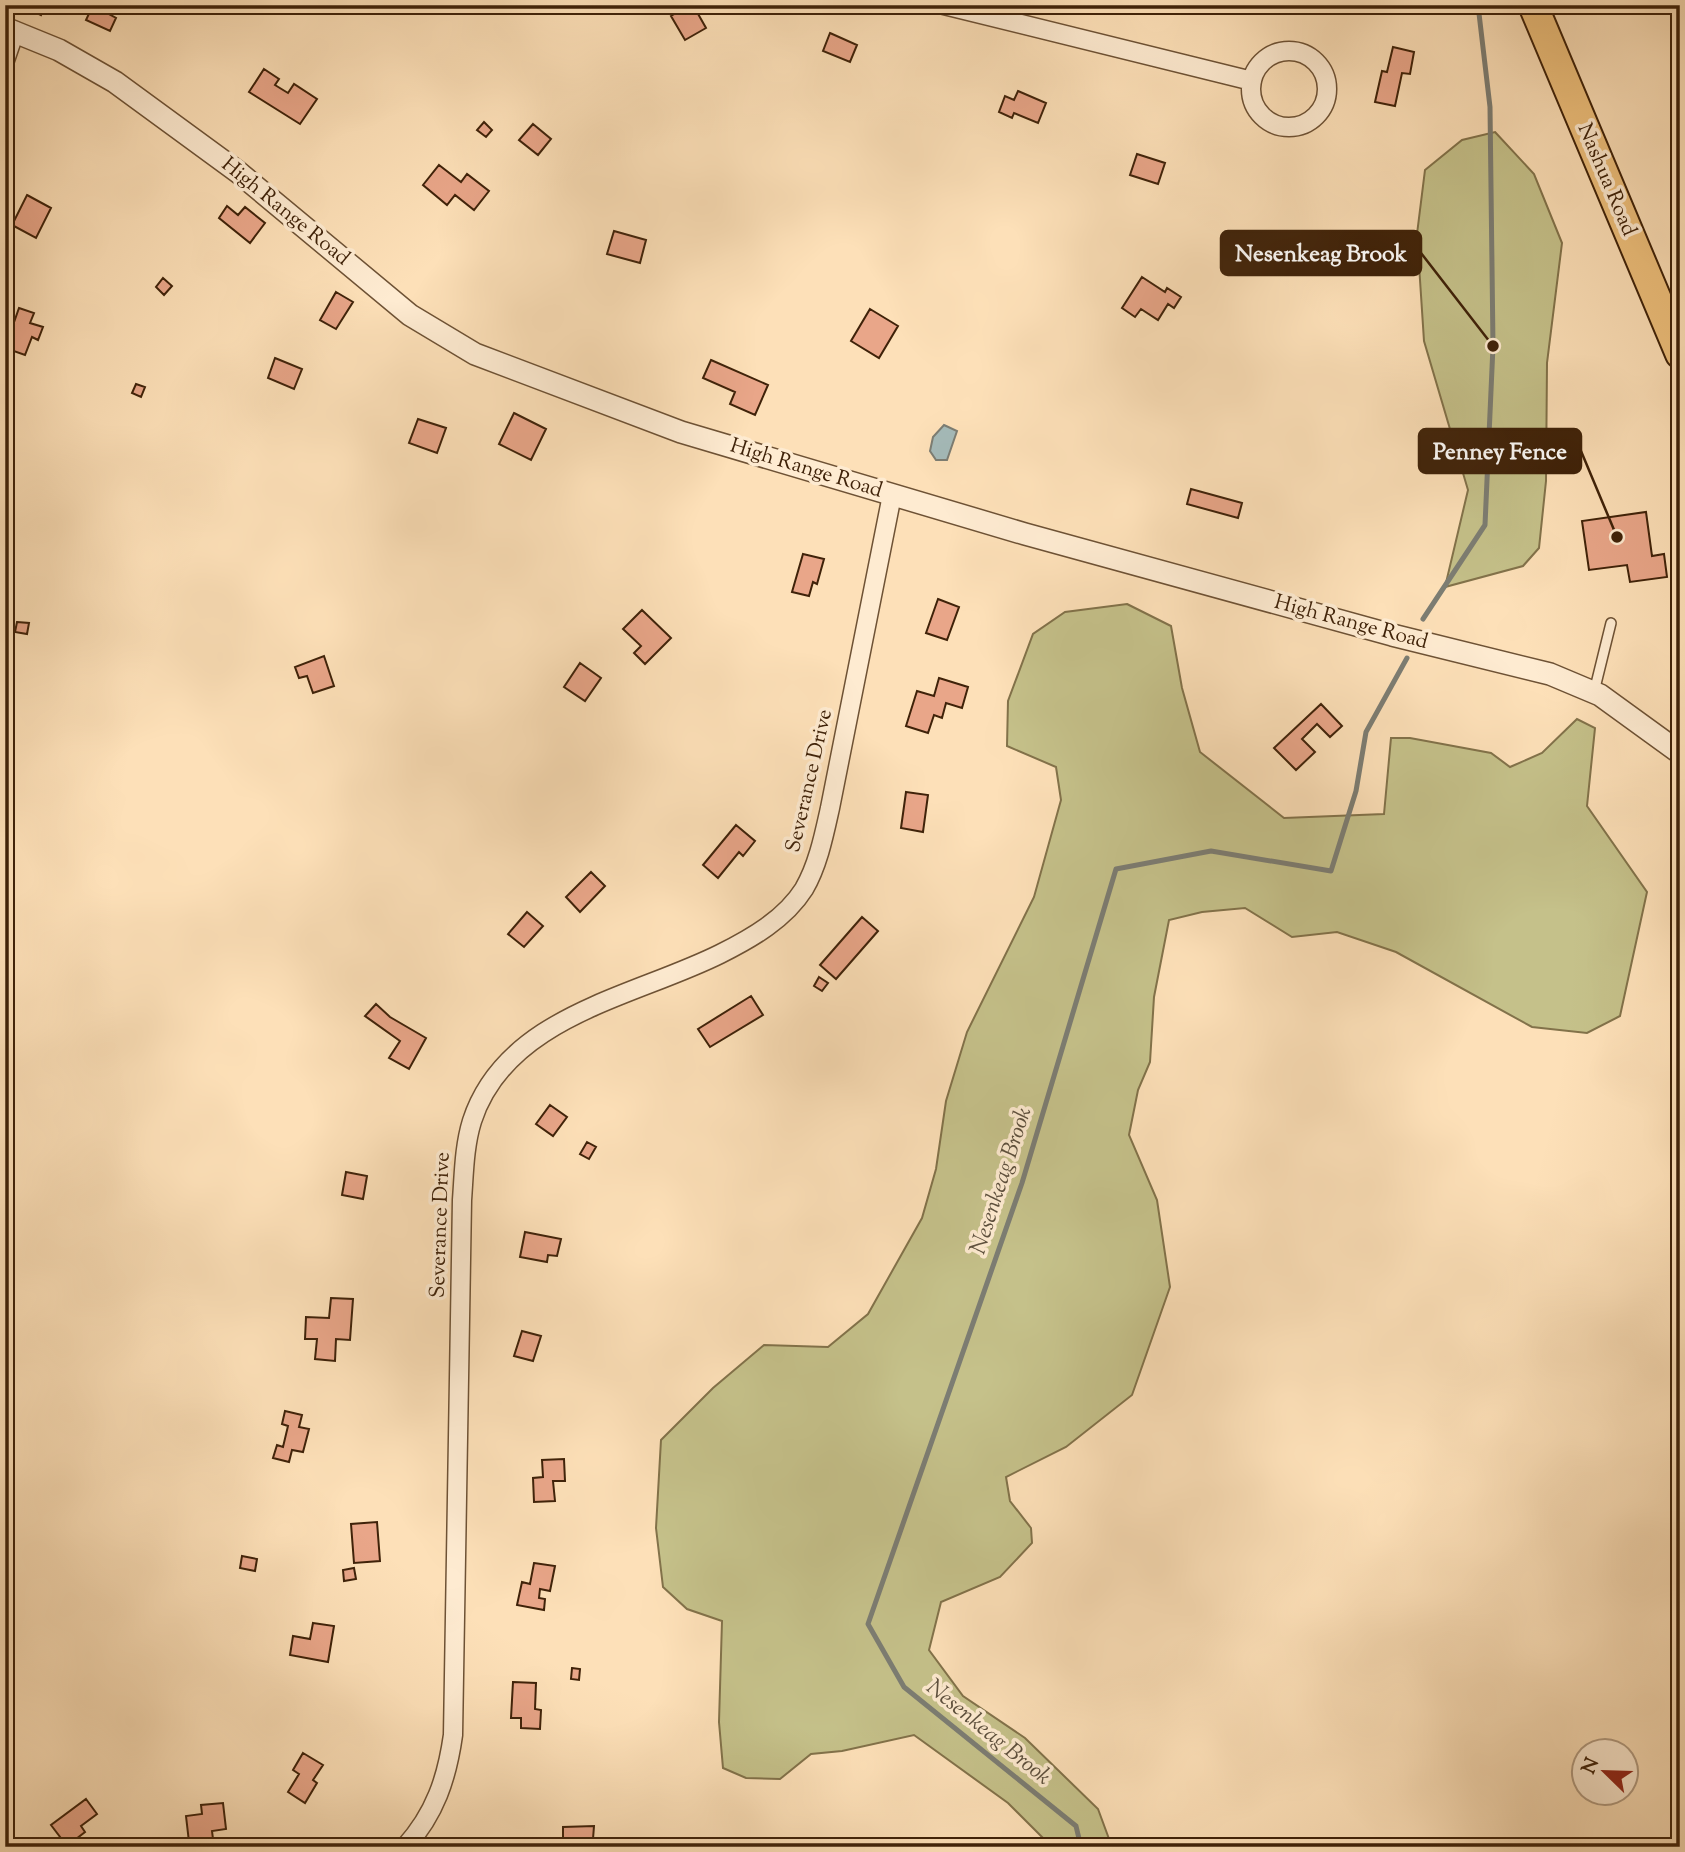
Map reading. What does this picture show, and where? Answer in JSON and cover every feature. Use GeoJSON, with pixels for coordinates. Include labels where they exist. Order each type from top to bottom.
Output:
{"type":"FeatureCollection","features":[{"type":"Feature","properties":{"kind":"main road","name":"Nashua Road"},"geometry":{"type":"LineString","coordinates":[[1533,5],[1680,354]]}},
{"type":"Feature","properties":{"kind":"street"},"geometry":{"type":"LineString","coordinates":[[944,5],[1252,81]]}},
{"type":"Feature","properties":{"kind":"street"},"geometry":{"type":"LineString","coordinates":[[5,60],[10,29]]}},
{"type":"Feature","properties":{"kind":"street","name":"High Range Road"},"geometry":{"type":"LineString","coordinates":[[10,29],[59,50],[115,82],[238,172],[410,315],[475,354],[681,432],[892,495],[1392,635],[1525,666],[1594,692],[1680,752]]}},
{"type":"Feature","properties":{"kind":"street"},"geometry":{"type":"LineString","coordinates":[[1288,50],[1301,52],[1321,67],[1328,91],[1318,114],[1308,122],[1284,127],[1262,116],[1255,105],[1252,81],[1265,59],[1288,50]]}},
{"type":"Feature","properties":{"kind":"street","name":"Severance Drive"},"geometry":{"type":"LineString","coordinates":[[405,1847],[428,1819],[438,1797],[453,1735],[462,1200],[472,1122],[488,1086],[513,1056],[528,1044],[579,1013],[744,942],[777,919],[804,889],[831,808],[892,495]]}},
{"type":"Feature","properties":{"kind":"lane"},"geometry":{"type":"LineString","coordinates":[[1594,692],[1612,623]]}},
{"type":"Feature","properties":{"kind":"shaded area"},"geometry":{"type":"Polygon","coordinates":[[[1495,132],[1534,174],[1562,243],[1547,363],[1546,481],[1539,548],[1523,566],[1445,587],[1468,490],[1424,341],[1417,234],[1425,170],[1462,140],[1495,132]]]}},
{"type":"Feature","properties":{"kind":"shaded area"},"geometry":{"type":"Polygon","coordinates":[[[944,425],[957,431],[947,460],[936,460],[930,451],[933,437],[944,425]]]}},
{"type":"Feature","properties":{"kind":"shaded area"},"geometry":{"type":"Polygon","coordinates":[[[1127,604],[1171,626],[1182,688],[1200,752],[1284,818],[1384,814],[1391,738],[1410,738],[1491,753],[1510,767],[1542,753],[1577,719],[1595,728],[1587,806],[1647,892],[1620,1016],[1587,1033],[1532,1027],[1396,952],[1337,932],[1292,937],[1245,908],[1202,912],[1169,920],[1154,997],[1150,1062],[1138,1090],[1129,1135],[1157,1200],[1170,1287],[1132,1395],[1066,1447],[1006,1477],[1010,1501],[1031,1528],[1032,1543],[1000,1577],[941,1602],[929,1650],[963,1696],[1025,1738],[1098,1809],[1112,1847],[1052,1847],[1008,1803],[914,1735],[842,1751],[811,1754],[780,1779],[746,1778],[723,1768],[719,1722],[722,1621],[687,1609],[663,1587],[656,1528],[661,1440],[713,1388],[764,1345],[828,1347],[868,1314],[922,1218],[936,1169],[946,1101],[967,1032],[1034,897],[1061,800],[1056,767],[1007,746],[1008,701],[1033,634],[1065,612],[1127,604]]]}},
{"type":"Feature","properties":{"kind":"building"},"geometry":{"type":"Polygon","coordinates":[[[21,5],[45,5],[41,15],[21,5]]]}},
{"type":"Feature","properties":{"kind":"building"},"geometry":{"type":"Polygon","coordinates":[[[93,5],[113,6],[109,14],[116,18],[110,31],[86,20],[93,5]]]}},
{"type":"Feature","properties":{"kind":"building"},"geometry":{"type":"Polygon","coordinates":[[[693,5],[706,28],[685,40],[671,16],[693,5]]]}},
{"type":"Feature","properties":{"kind":"building"},"geometry":{"type":"Polygon","coordinates":[[[830,33],[857,45],[850,62],[823,51],[830,33]]]}},
{"type":"Feature","properties":{"kind":"building"},"geometry":{"type":"Polygon","coordinates":[[[1393,47],[1414,52],[1410,74],[1402,73],[1395,106],[1375,102],[1382,71],[1387,72],[1393,47]]]}},
{"type":"Feature","properties":{"kind":"building"},"geometry":{"type":"Polygon","coordinates":[[[264,69],[279,79],[275,85],[288,93],[294,84],[317,99],[300,124],[249,92],[264,69]]]}},
{"type":"Feature","properties":{"kind":"building"},"geometry":{"type":"Polygon","coordinates":[[[1018,91],[1046,103],[1038,123],[1014,113],[1012,118],[999,112],[1005,96],[1014,100],[1018,91]]]}},
{"type":"Feature","properties":{"kind":"building"},"geometry":{"type":"Polygon","coordinates":[[[484,122],[492,130],[486,137],[477,130],[484,122]]]}},
{"type":"Feature","properties":{"kind":"building"},"geometry":{"type":"Polygon","coordinates":[[[533,124],[551,139],[538,155],[519,140],[533,124]]]}},
{"type":"Feature","properties":{"kind":"building"},"geometry":{"type":"Polygon","coordinates":[[[1137,154],[1165,163],[1158,184],[1130,175],[1137,154]]]}},
{"type":"Feature","properties":{"kind":"building"},"geometry":{"type":"Polygon","coordinates":[[[439,165],[461,182],[467,174],[489,191],[474,210],[455,195],[447,205],[423,185],[439,165]]]}},
{"type":"Feature","properties":{"kind":"building"},"geometry":{"type":"Polygon","coordinates":[[[27,195],[51,208],[36,238],[12,225],[27,195]]]}},
{"type":"Feature","properties":{"kind":"building"},"geometry":{"type":"Polygon","coordinates":[[[227,206],[238,215],[245,207],[265,223],[250,243],[219,218],[227,206]]]}},
{"type":"Feature","properties":{"kind":"building"},"geometry":{"type":"Polygon","coordinates":[[[614,231],[646,240],[640,263],[607,254],[614,231]]]}},
{"type":"Feature","properties":{"kind":"building"},"geometry":{"type":"Polygon","coordinates":[[[1142,277],[1165,292],[1167,288],[1181,297],[1174,308],[1168,304],[1158,320],[1141,309],[1135,317],[1122,308],[1142,277]]]}},
{"type":"Feature","properties":{"kind":"building"},"geometry":{"type":"Polygon","coordinates":[[[163,278],[172,286],[164,295],[156,287],[163,278]]]}},
{"type":"Feature","properties":{"kind":"building"},"geometry":{"type":"Polygon","coordinates":[[[336,292],[353,302],[336,329],[320,320],[336,292]]]}},
{"type":"Feature","properties":{"kind":"building"},"geometry":{"type":"Polygon","coordinates":[[[19,308],[34,313],[30,323],[43,327],[38,340],[32,337],[25,355],[5,348],[19,308]]]}},
{"type":"Feature","properties":{"kind":"building"},"geometry":{"type":"Polygon","coordinates":[[[870,309],[898,326],[879,358],[851,341],[870,309]]]}},
{"type":"Feature","properties":{"kind":"building"},"geometry":{"type":"Polygon","coordinates":[[[275,358],[302,369],[294,389],[268,378],[275,358]]]}},
{"type":"Feature","properties":{"kind":"building"},"geometry":{"type":"Polygon","coordinates":[[[711,360],[768,385],[755,415],[730,404],[735,392],[703,378],[711,360]]]}},
{"type":"Feature","properties":{"kind":"building"},"geometry":{"type":"Polygon","coordinates":[[[136,384],[145,387],[141,397],[132,393],[136,384]]]}},
{"type":"Feature","properties":{"kind":"building"},"geometry":{"type":"Polygon","coordinates":[[[514,413],[546,429],[531,460],[499,444],[514,413]]]}},
{"type":"Feature","properties":{"kind":"building"},"geometry":{"type":"Polygon","coordinates":[[[418,419],[446,428],[437,453],[409,443],[418,419]]]}},
{"type":"Feature","properties":{"kind":"building"},"geometry":{"type":"Polygon","coordinates":[[[1191,489],[1242,503],[1238,518],[1187,504],[1191,489]]]}},
{"type":"Feature","properties":{"kind":"building"},"geometry":{"type":"Polygon","coordinates":[[[1646,512],[1652,556],[1664,554],[1667,577],[1630,582],[1627,565],[1589,570],[1582,521],[1646,512]]]}},
{"type":"Feature","properties":{"kind":"building"},"geometry":{"type":"Polygon","coordinates":[[[803,554],[824,559],[817,584],[813,582],[809,596],[792,592],[803,554]]]}},
{"type":"Feature","properties":{"kind":"building"},"geometry":{"type":"Polygon","coordinates":[[[938,599],[959,607],[947,640],[926,633],[938,599]]]}},
{"type":"Feature","properties":{"kind":"building"},"geometry":{"type":"Polygon","coordinates":[[[642,610],[671,638],[645,664],[634,653],[641,646],[623,629],[642,610]]]}},
{"type":"Feature","properties":{"kind":"building"},"geometry":{"type":"Polygon","coordinates":[[[17,622],[29,623],[27,634],[15,632],[17,622]]]}},
{"type":"Feature","properties":{"kind":"building"},"geometry":{"type":"Polygon","coordinates":[[[324,656],[334,686],[313,693],[307,676],[299,678],[295,667],[324,656]]]}},
{"type":"Feature","properties":{"kind":"building"},"geometry":{"type":"Polygon","coordinates":[[[580,663],[601,678],[585,701],[564,687],[580,663]]]}},
{"type":"Feature","properties":{"kind":"building"},"geometry":{"type":"Polygon","coordinates":[[[939,678],[968,687],[962,708],[946,703],[942,718],[934,715],[928,733],[906,726],[917,691],[934,696],[939,678]]]}},
{"type":"Feature","properties":{"kind":"building"},"geometry":{"type":"Polygon","coordinates":[[[1321,704],[1342,726],[1330,737],[1317,724],[1302,739],[1315,752],[1296,770],[1274,748],[1321,704]]]}},
{"type":"Feature","properties":{"kind":"building"},"geometry":{"type":"Polygon","coordinates":[[[906,792],[928,795],[923,832],[901,828],[906,792]]]}},
{"type":"Feature","properties":{"kind":"building"},"geometry":{"type":"Polygon","coordinates":[[[736,825],[755,841],[743,856],[739,852],[718,878],[703,865],[736,825]]]}},
{"type":"Feature","properties":{"kind":"building"},"geometry":{"type":"Polygon","coordinates":[[[591,872],[605,886],[580,912],[566,897],[591,872]]]}},
{"type":"Feature","properties":{"kind":"building"},"geometry":{"type":"Polygon","coordinates":[[[527,912],[543,926],[524,947],[508,934],[527,912]]]}},
{"type":"Feature","properties":{"kind":"building"},"geometry":{"type":"Polygon","coordinates":[[[862,917],[878,931],[836,979],[820,965],[862,917]]]}},
{"type":"Feature","properties":{"kind":"building"},"geometry":{"type":"Polygon","coordinates":[[[819,977],[828,983],[822,991],[814,986],[819,977]]]}},
{"type":"Feature","properties":{"kind":"building"},"geometry":{"type":"Polygon","coordinates":[[[751,996],[763,1015],[710,1047],[698,1029],[751,996]]]}},
{"type":"Feature","properties":{"kind":"building"},"geometry":{"type":"Polygon","coordinates":[[[376,1004],[390,1017],[426,1038],[409,1069],[389,1058],[400,1041],[365,1016],[376,1004]]]}},
{"type":"Feature","properties":{"kind":"building"},"geometry":{"type":"Polygon","coordinates":[[[550,1105],[567,1117],[553,1136],[536,1124],[550,1105]]]}},
{"type":"Feature","properties":{"kind":"building"},"geometry":{"type":"Polygon","coordinates":[[[587,1142],[596,1147],[589,1159],[580,1154],[587,1142]]]}},
{"type":"Feature","properties":{"kind":"building"},"geometry":{"type":"Polygon","coordinates":[[[346,1172],[367,1176],[363,1199],[342,1195],[346,1172]]]}},
{"type":"Feature","properties":{"kind":"building"},"geometry":{"type":"Polygon","coordinates":[[[525,1232],[561,1239],[557,1256],[548,1255],[547,1262],[520,1257],[525,1232]]]}},
{"type":"Feature","properties":{"kind":"building"},"geometry":{"type":"Polygon","coordinates":[[[331,1298],[353,1299],[350,1340],[336,1339],[335,1361],[315,1359],[317,1339],[305,1339],[306,1317],[329,1318],[331,1298]]]}},
{"type":"Feature","properties":{"kind":"building"},"geometry":{"type":"Polygon","coordinates":[[[522,1331],[541,1336],[533,1361],[514,1356],[522,1331]]]}},
{"type":"Feature","properties":{"kind":"building"},"geometry":{"type":"Polygon","coordinates":[[[285,1411],[302,1415],[299,1427],[309,1429],[303,1452],[292,1450],[289,1462],[273,1458],[277,1445],[283,1447],[288,1426],[282,1424],[285,1411]]]}},
{"type":"Feature","properties":{"kind":"building"},"geometry":{"type":"Polygon","coordinates":[[[564,1459],[565,1481],[553,1481],[555,1501],[534,1502],[533,1478],[543,1477],[542,1460],[564,1459]]]}},
{"type":"Feature","properties":{"kind":"building"},"geometry":{"type":"Polygon","coordinates":[[[377,1522],[380,1561],[354,1563],[351,1524],[377,1522]]]}},
{"type":"Feature","properties":{"kind":"building"},"geometry":{"type":"Polygon","coordinates":[[[242,1556],[257,1559],[255,1571],[240,1568],[242,1556]]]}},
{"type":"Feature","properties":{"kind":"building"},"geometry":{"type":"Polygon","coordinates":[[[534,1563],[555,1566],[550,1591],[540,1589],[539,1598],[545,1599],[544,1610],[517,1605],[522,1582],[530,1584],[534,1563]]]}},
{"type":"Feature","properties":{"kind":"building"},"geometry":{"type":"Polygon","coordinates":[[[354,1568],[356,1579],[344,1581],[343,1570],[354,1568]]]}},
{"type":"Feature","properties":{"kind":"building"},"geometry":{"type":"Polygon","coordinates":[[[313,1623],[334,1626],[328,1662],[290,1655],[293,1636],[310,1639],[313,1623]]]}},
{"type":"Feature","properties":{"kind":"building"},"geometry":{"type":"Polygon","coordinates":[[[572,1668],[580,1669],[579,1680],[571,1679],[572,1668]]]}},
{"type":"Feature","properties":{"kind":"building"},"geometry":{"type":"Polygon","coordinates":[[[513,1682],[536,1683],[535,1709],[541,1710],[540,1729],[521,1728],[521,1718],[511,1718],[513,1682]]]}},
{"type":"Feature","properties":{"kind":"building"},"geometry":{"type":"Polygon","coordinates":[[[303,1753],[323,1765],[313,1780],[317,1783],[305,1803],[288,1792],[299,1774],[293,1770],[303,1753]]]}},
{"type":"Feature","properties":{"kind":"building"},"geometry":{"type":"Polygon","coordinates":[[[86,1799],[97,1814],[81,1826],[85,1832],[67,1846],[51,1825],[86,1799]]]}},
{"type":"Feature","properties":{"kind":"building"},"geometry":{"type":"Polygon","coordinates":[[[223,1803],[226,1829],[212,1831],[213,1839],[189,1842],[186,1816],[202,1814],[201,1805],[223,1803]]]}},
{"type":"Feature","properties":{"kind":"building"},"geometry":{"type":"Polygon","coordinates":[[[594,1826],[593,1839],[584,1839],[584,1847],[563,1847],[563,1827],[594,1826]]]}},
{"type":"Feature","properties":{"kind":"waterway","name":"Nesenkeag Brook"},"geometry":{"type":"LineString","coordinates":[[1423,619],[1485,525],[1493,346],[1490,107],[1478,5]]}},
{"type":"Feature","properties":{"kind":"waterway","name":"Nesenkeag Brook"},"geometry":{"type":"LineString","coordinates":[[1081,1847],[1076,1826],[904,1687],[868,1624],[1022,1183],[1116,869],[1211,851],[1331,871],[1356,791],[1366,732],[1407,658]]}},
{"type":"Feature","properties":{"kind":"place","name":"Nesenkeag Brook"},"geometry":{"type":"Point","coordinates":[1493,346]}},
{"type":"Feature","properties":{"kind":"place","name":"Penney Fence"},"geometry":{"type":"Point","coordinates":[1617,537]}}]}
